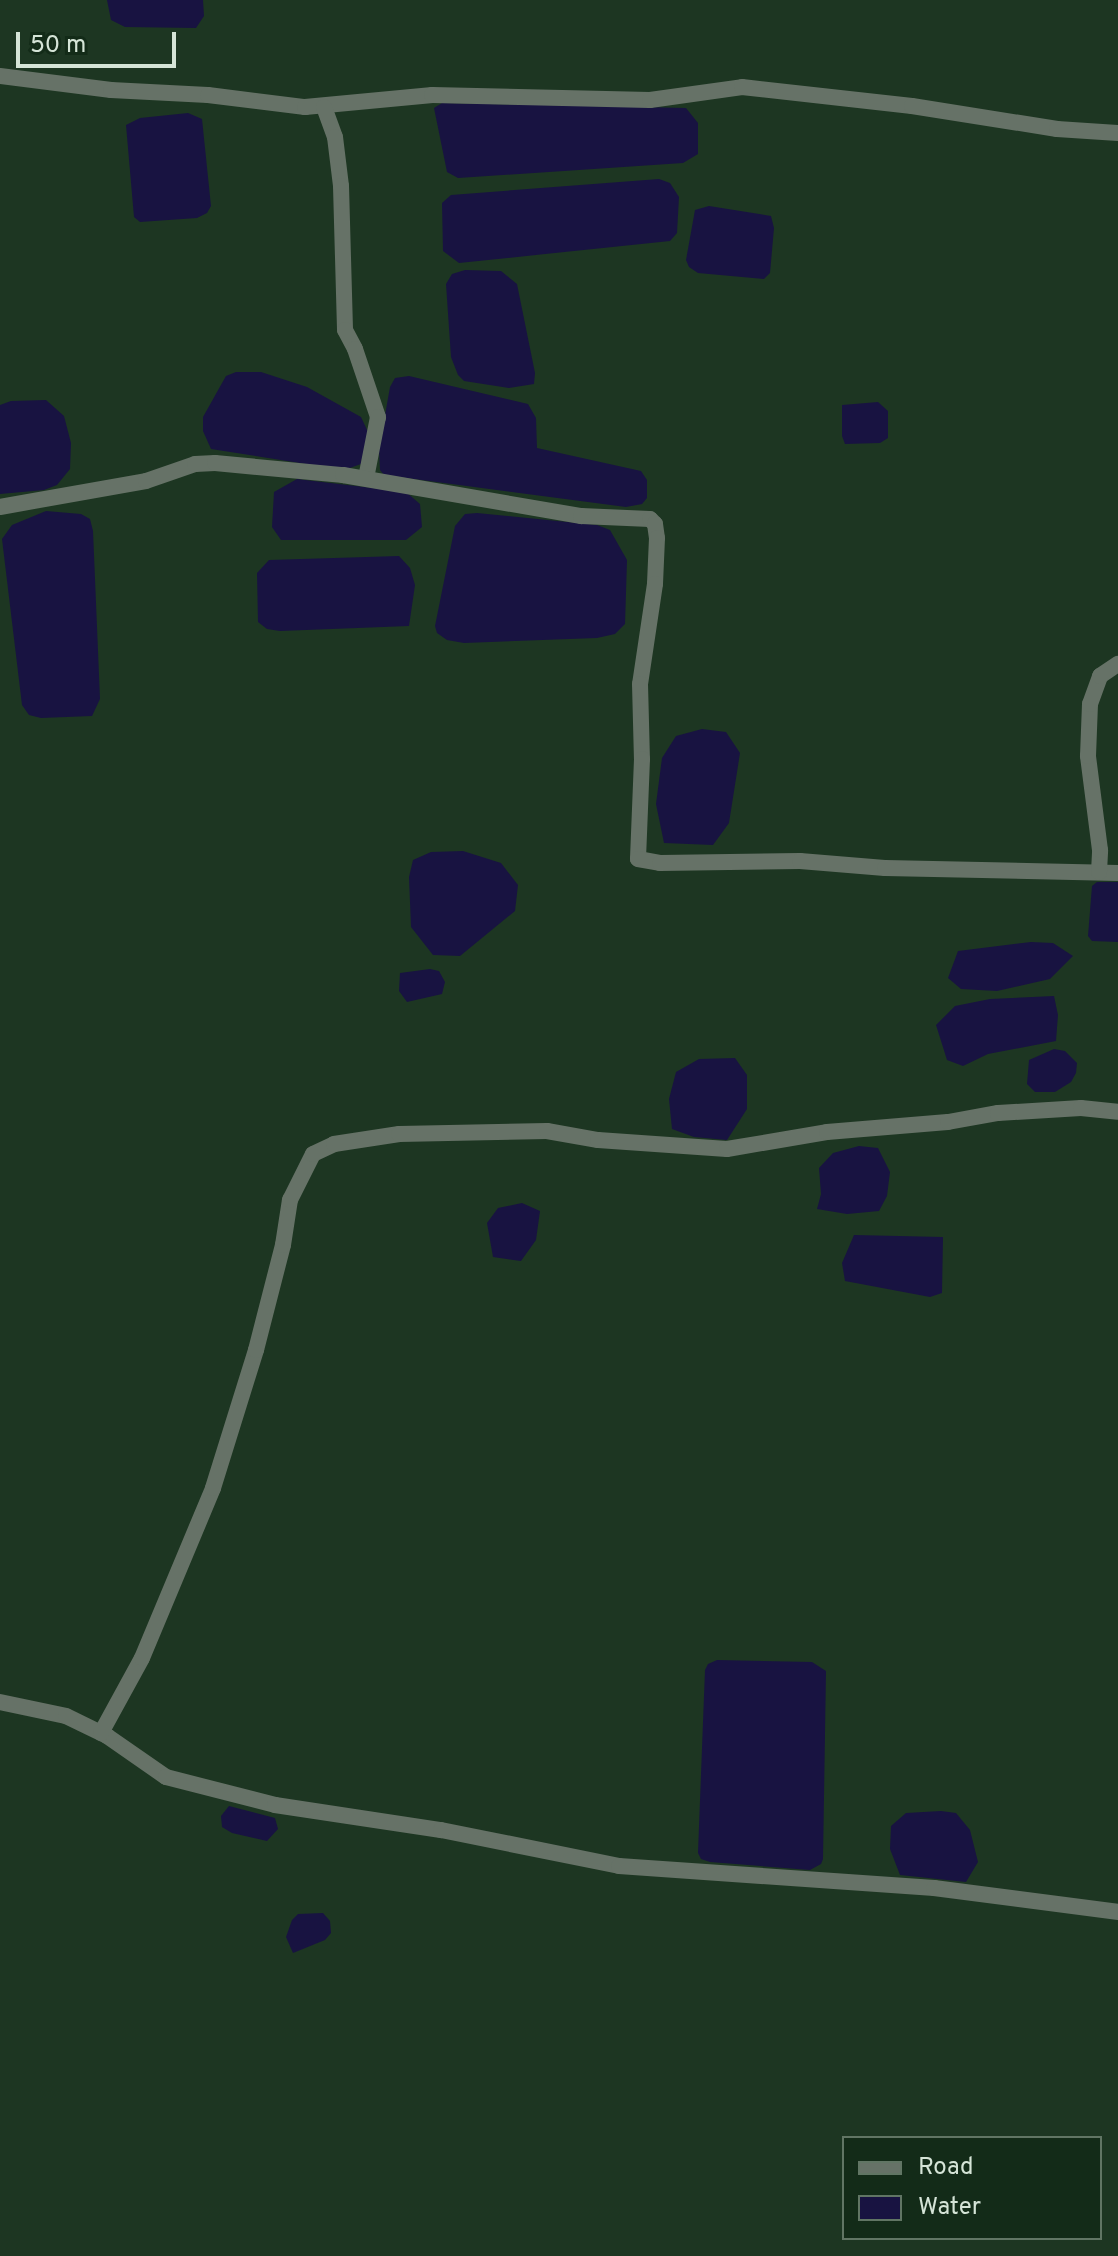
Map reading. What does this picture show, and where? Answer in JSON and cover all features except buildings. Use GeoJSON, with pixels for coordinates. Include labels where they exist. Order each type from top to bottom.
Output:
{"type":"FeatureCollection","features":[{"type":"Feature","properties":{"kind":"street"},"geometry":{"type":"LineString","coordinates":[[0,76],[111,90],[208,95],[265,104],[324,107],[447,95],[650,100],[742,87],[912,106],[1057,129],[1118,133]]}},
{"type":"Feature","properties":{"kind":"street"},"geometry":{"type":"LineString","coordinates":[[324,107],[335,137],[341,186],[345,330],[378,417],[366,478]]}},
{"type":"Feature","properties":{"kind":"street"},"geometry":{"type":"LineString","coordinates":[[0,507],[146,481],[195,464],[215,463],[366,478],[581,516],[650,519],[655,524],[655,584],[640,684],[642,759],[636,835],[638,859],[660,863],[800,861],[885,868],[1118,873]]}},
{"type":"Feature","properties":{"kind":"street"},"geometry":{"type":"LineString","coordinates":[[1099,872],[1100,850],[1088,756],[1090,704],[1100,676],[1118,664]]}},
{"type":"Feature","properties":{"kind":"street"},"geometry":{"type":"LineString","coordinates":[[101,1733],[142,1658],[213,1488],[256,1350],[283,1245],[290,1200],[313,1154],[334,1144],[399,1134],[547,1131],[598,1140],[727,1149],[827,1132],[948,1122],[1008,1112],[1081,1108],[1118,1112]]}},
{"type":"Feature","properties":{"kind":"street"},"geometry":{"type":"LineString","coordinates":[[0,1702],[66,1716],[101,1733],[166,1777],[275,1805],[441,1830],[619,1866],[934,1888],[1118,1912]]}},
{"type":"Feature","properties":{"kind":"water"},"geometry":{"type":"Polygon","coordinates":[[[107,0],[203,0],[204,16],[196,28],[125,27],[111,20],[107,0]]]}},
{"type":"Feature","properties":{"kind":"water"},"geometry":{"type":"Polygon","coordinates":[[[442,103],[686,108],[698,123],[698,154],[683,163],[458,178],[447,172],[434,108],[442,103]]]}},
{"type":"Feature","properties":{"kind":"water"},"geometry":{"type":"Polygon","coordinates":[[[188,113],[202,119],[211,206],[207,213],[197,218],[140,222],[134,217],[126,125],[140,118],[188,113]]]}},
{"type":"Feature","properties":{"kind":"water"},"geometry":{"type":"Polygon","coordinates":[[[659,179],[670,183],[679,197],[677,233],[670,241],[459,263],[443,251],[442,203],[451,195],[659,179]]]}},
{"type":"Feature","properties":{"kind":"water"},"geometry":{"type":"Polygon","coordinates":[[[709,206],[771,216],[774,228],[770,273],[764,279],[698,273],[689,267],[686,260],[695,210],[709,206]]]}},
{"type":"Feature","properties":{"kind":"water"},"geometry":{"type":"Polygon","coordinates":[[[465,270],[501,271],[517,284],[535,373],[534,384],[509,388],[464,381],[458,375],[451,357],[446,284],[452,274],[465,270]]]}},
{"type":"Feature","properties":{"kind":"water"},"geometry":{"type":"Polygon","coordinates":[[[236,372],[261,372],[307,387],[361,417],[368,432],[361,464],[344,470],[211,449],[203,431],[203,417],[226,376],[236,372]]]}},
{"type":"Feature","properties":{"kind":"water"},"geometry":{"type":"Polygon","coordinates":[[[409,376],[528,404],[536,418],[537,448],[641,471],[647,480],[647,498],[642,504],[626,507],[384,475],[380,470],[379,449],[390,387],[395,378],[409,376]]]}},
{"type":"Feature","properties":{"kind":"water"},"geometry":{"type":"Polygon","coordinates":[[[46,400],[64,416],[71,443],[70,469],[57,485],[44,490],[0,494],[0,405],[11,401],[46,400]]]}},
{"type":"Feature","properties":{"kind":"water"},"geometry":{"type":"Polygon","coordinates":[[[878,402],[888,411],[888,438],[880,443],[845,444],[842,405],[878,402]]]}},
{"type":"Feature","properties":{"kind":"water"},"geometry":{"type":"Polygon","coordinates":[[[297,479],[406,492],[420,504],[422,527],[406,540],[281,540],[272,527],[274,492],[297,479]]]}},
{"type":"Feature","properties":{"kind":"water"},"geometry":{"type":"Polygon","coordinates":[[[46,511],[81,514],[90,519],[93,531],[100,699],[92,716],[41,718],[29,715],[22,705],[2,539],[12,525],[46,511]]]}},
{"type":"Feature","properties":{"kind":"water"},"geometry":{"type":"Polygon","coordinates":[[[465,514],[597,525],[610,530],[627,560],[625,624],[615,634],[597,638],[464,643],[447,640],[437,633],[435,626],[455,526],[465,514]]]}},
{"type":"Feature","properties":{"kind":"water"},"geometry":{"type":"Polygon","coordinates":[[[399,556],[410,568],[415,585],[409,626],[280,631],[267,629],[258,622],[257,573],[269,560],[399,556]]]}},
{"type":"Feature","properties":{"kind":"water"},"geometry":{"type":"Polygon","coordinates":[[[702,729],[726,732],[740,753],[729,823],[713,845],[664,843],[656,804],[662,758],[676,736],[702,729]]]}},
{"type":"Feature","properties":{"kind":"water"},"geometry":{"type":"Polygon","coordinates":[[[463,851],[501,863],[518,885],[515,911],[460,956],[433,955],[411,927],[409,877],[413,860],[431,852],[463,851]]]}},
{"type":"Feature","properties":{"kind":"water"},"geometry":{"type":"Polygon","coordinates":[[[1097,882],[1118,882],[1118,942],[1092,941],[1088,936],[1092,886],[1097,882]]]}},
{"type":"Feature","properties":{"kind":"water"},"geometry":{"type":"Polygon","coordinates":[[[1031,942],[1053,943],[1073,956],[1050,979],[997,991],[961,989],[948,978],[958,951],[1031,942]]]}},
{"type":"Feature","properties":{"kind":"water"},"geometry":{"type":"Polygon","coordinates":[[[430,969],[439,971],[445,982],[442,994],[407,1002],[399,991],[400,973],[430,969]]]}},
{"type":"Feature","properties":{"kind":"water"},"geometry":{"type":"Polygon","coordinates":[[[1054,996],[1058,1015],[1056,1041],[988,1054],[963,1066],[947,1060],[936,1025],[955,1006],[990,999],[1054,996]]]}},
{"type":"Feature","properties":{"kind":"water"},"geometry":{"type":"Polygon","coordinates":[[[1054,1049],[1065,1051],[1077,1063],[1076,1073],[1071,1082],[1055,1092],[1035,1092],[1027,1084],[1029,1060],[1054,1049]]]}},
{"type":"Feature","properties":{"kind":"water"},"geometry":{"type":"Polygon","coordinates":[[[735,1058],[747,1075],[747,1109],[727,1140],[694,1137],[672,1129],[669,1099],[676,1072],[699,1059],[735,1058]]]}},
{"type":"Feature","properties":{"kind":"water"},"geometry":{"type":"Polygon","coordinates":[[[859,1146],[878,1148],[890,1172],[887,1196],[879,1211],[847,1214],[817,1209],[821,1194],[819,1168],[833,1153],[859,1146]]]}},
{"type":"Feature","properties":{"kind":"water"},"geometry":{"type":"Polygon","coordinates":[[[522,1203],[540,1211],[536,1240],[521,1261],[493,1257],[487,1223],[498,1208],[522,1203]]]}},
{"type":"Feature","properties":{"kind":"water"},"geometry":{"type":"Polygon","coordinates":[[[854,1235],[943,1237],[942,1293],[930,1297],[845,1281],[842,1263],[854,1235]]]}},
{"type":"Feature","properties":{"kind":"water"},"geometry":{"type":"Polygon","coordinates":[[[717,1660],[812,1662],[826,1671],[823,1859],[821,1864],[810,1870],[710,1862],[701,1859],[698,1853],[705,1670],[708,1664],[717,1660]]]}},
{"type":"Feature","properties":{"kind":"water"},"geometry":{"type":"Polygon","coordinates":[[[229,1806],[275,1818],[278,1829],[267,1841],[232,1833],[222,1827],[221,1816],[229,1806]]]}},
{"type":"Feature","properties":{"kind":"water"},"geometry":{"type":"Polygon","coordinates":[[[906,1813],[956,1813],[970,1830],[978,1862],[966,1882],[900,1875],[890,1849],[891,1826],[906,1813]]]}},
{"type":"Feature","properties":{"kind":"water"},"geometry":{"type":"Polygon","coordinates":[[[323,1913],[330,1921],[331,1933],[325,1940],[293,1953],[286,1937],[292,1920],[298,1914],[323,1913]]]}}]}
